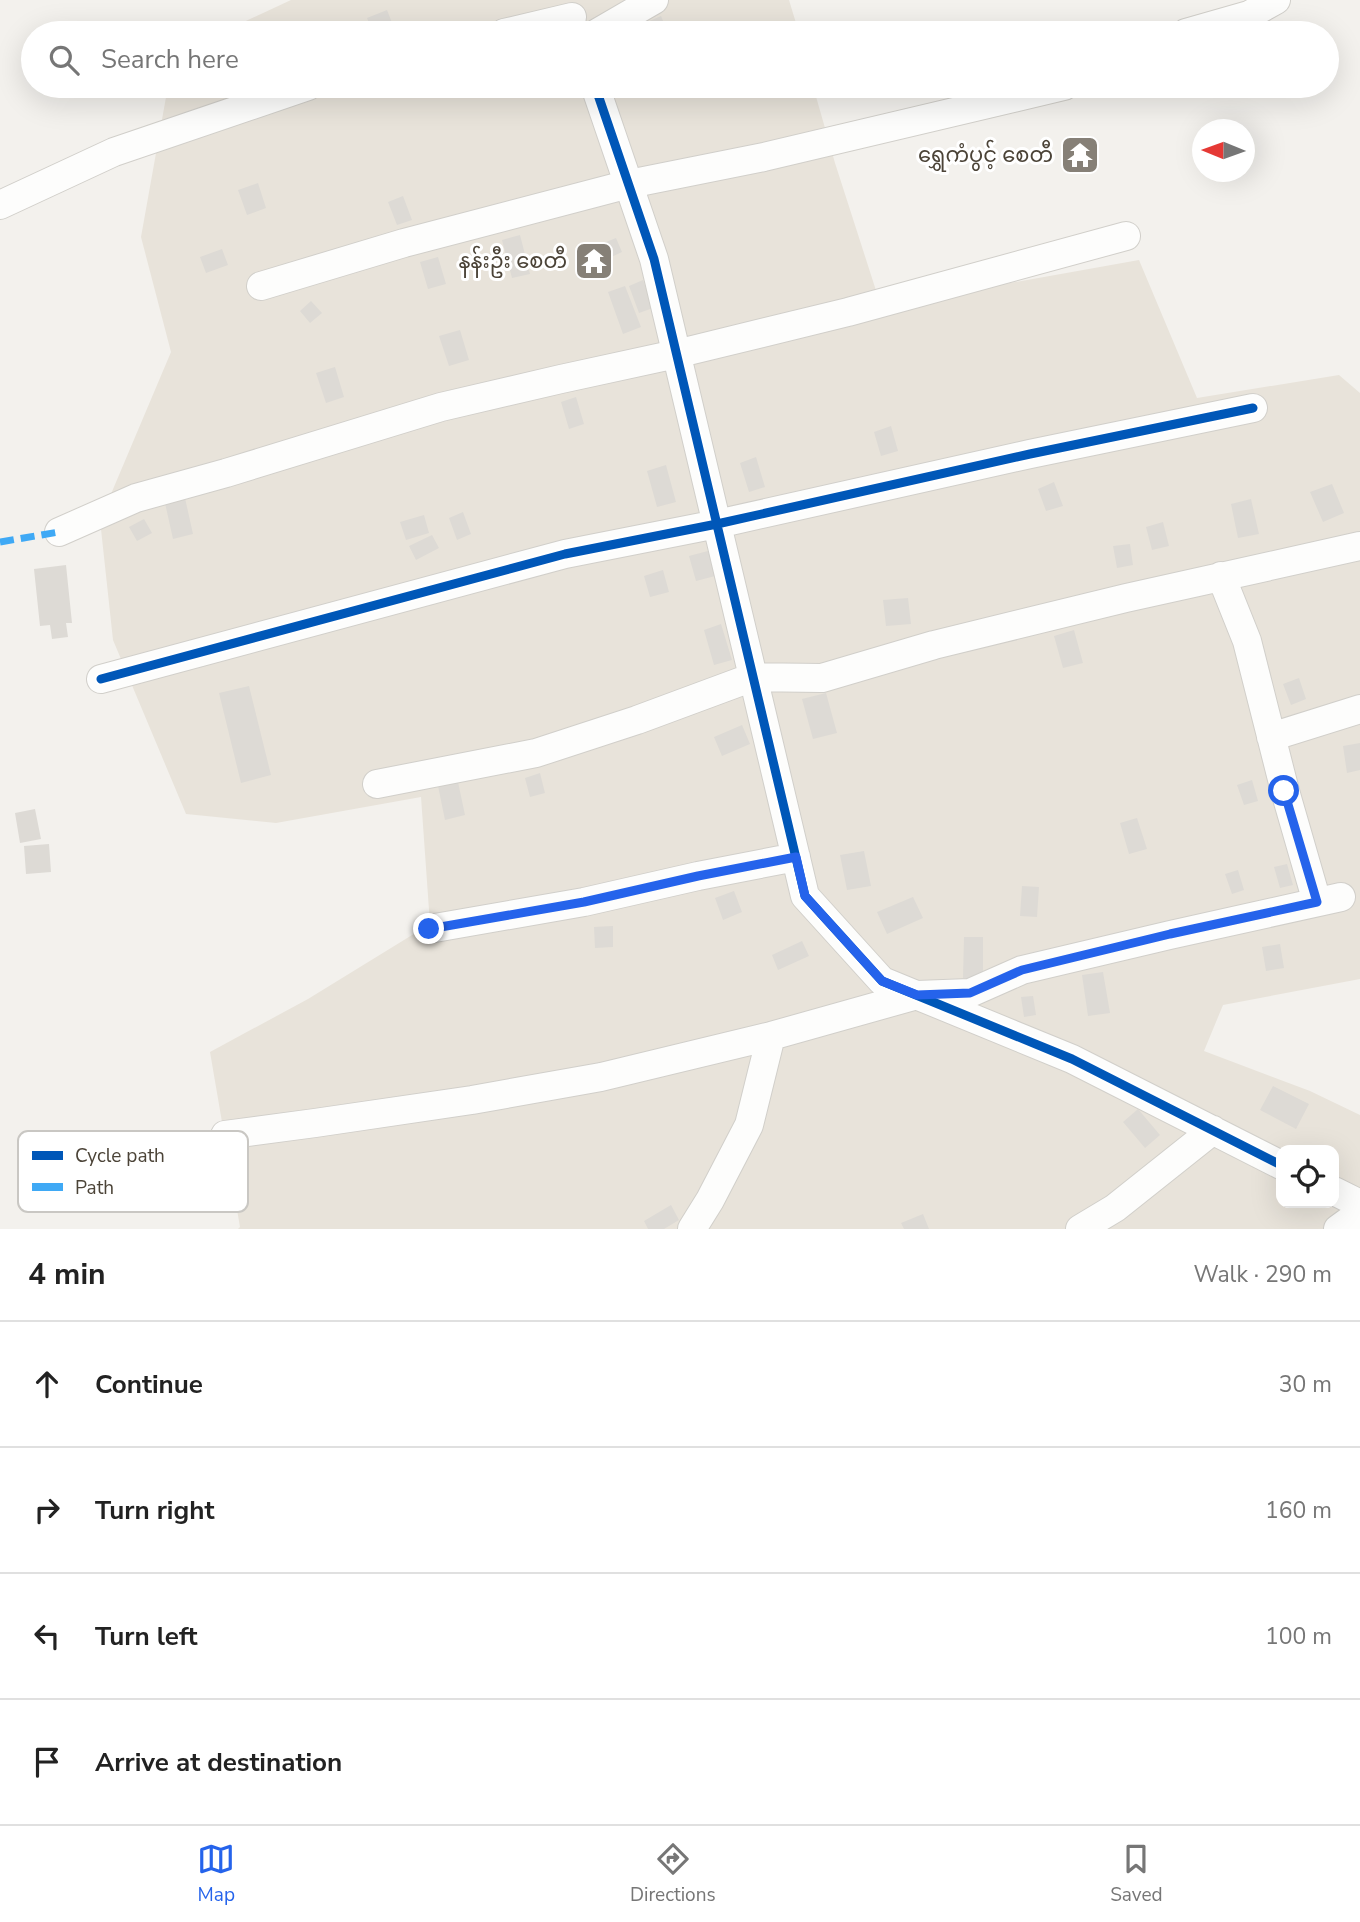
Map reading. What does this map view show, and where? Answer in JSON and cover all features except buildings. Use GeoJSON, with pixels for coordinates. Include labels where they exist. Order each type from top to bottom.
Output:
{"type":"FeatureCollection","features":[{"type":"Feature","properties":{"kind":"street"},"geometry":{"type":"LineString","coordinates":[[618,21],[654,0]]}},
{"type":"Feature","properties":{"kind":"street"},"geometry":{"type":"LineString","coordinates":[[1228,21],[1249,15],[1276,0]]}},
{"type":"Feature","properties":{"kind":"street"},"geometry":{"type":"LineString","coordinates":[[555,21],[572,17]]}},
{"type":"Feature","properties":{"kind":"street"},"geometry":{"type":"LineString","coordinates":[[0,205],[114,152],[273,98]]}},
{"type":"Feature","properties":{"kind":"street"},"geometry":{"type":"LineString","coordinates":[[599,98],[654,259],[805,896],[882,981],[1072,1059],[1276,1162]]}},
{"type":"Feature","properties":{"kind":"street"},"geometry":{"type":"LineString","coordinates":[[261,286],[404,243],[629,184],[764,157],[1013,98]]}},
{"type":"Feature","properties":{"kind":"street"},"geometry":{"type":"LineString","coordinates":[[59,532],[136,498],[441,407],[848,312],[1126,236]]}},
{"type":"Feature","properties":{"kind":"street"},"geometry":{"type":"LineString","coordinates":[[101,680],[565,554],[717,524],[1030,454],[1253,408]]}},
{"type":"Feature","properties":{"kind":"street"},"geometry":{"type":"LineString","coordinates":[[377,784],[536,752],[637,720],[753,677],[822,678],[934,645],[1126,597],[1360,546]]}},
{"type":"Feature","properties":{"kind":"street"},"geometry":{"type":"LineString","coordinates":[[248,1132],[472,1100],[576,1082],[771,1036],[917,995],[970,993],[1022,970],[1329,899],[1284,791],[1247,641],[1221,576]]}},
{"type":"Feature","properties":{"kind":"street"},"geometry":{"type":"LineString","coordinates":[[1271,737],[1360,709]]}},
{"type":"Feature","properties":{"kind":"street"},"geometry":{"type":"LineString","coordinates":[[429,929],[584,902],[796,857]]}},
{"type":"Feature","properties":{"kind":"street"},"geometry":{"type":"LineString","coordinates":[[692,1229],[749,1125],[771,1036]]}},
{"type":"Feature","properties":{"kind":"street"},"geometry":{"type":"LineString","coordinates":[[1080,1229],[1115,1208],[1213,1130]]}},
{"type":"Feature","properties":{"kind":"street"},"geometry":{"type":"LineString","coordinates":[[1339,1194],[1360,1204]]}},
{"type":"Feature","properties":{"kind":"street"},"geometry":{"type":"LineString","coordinates":[[1338,1229],[1360,1213]]}},
{"type":"Feature","properties":{"kind":"shaded area"},"geometry":{"type":"Polygon","coordinates":[[[291,0],[789,0],[795,21],[246,21],[291,0]]]}},
{"type":"Feature","properties":{"kind":"shaded area"},"geometry":{"type":"Polygon","coordinates":[[[166,98],[816,98],[881,306],[1139,260],[1197,398],[1339,375],[1360,393],[1360,979],[1223,1005],[1204,1051],[1310,1091],[1360,1115],[1360,1229],[238,1229],[237,1212],[248,1212],[248,1131],[224,1131],[210,1052],[308,999],[430,924],[421,797],[276,823],[186,814],[113,640],[100,520],[171,352],[141,237],[166,98]]]}},
{"type":"Feature","properties":{"kind":"marked path"},"geometry":{"type":"LineString","coordinates":[[0,542],[59,532]]}},
{"type":"Feature","properties":{"kind":"cycle path"},"geometry":{"type":"LineString","coordinates":[[599,98],[654,259],[805,896],[882,981],[1072,1059],[1276,1162]]}},
{"type":"Feature","properties":{"kind":"cycle path"},"geometry":{"type":"LineString","coordinates":[[101,679],[565,554],[717,524],[1030,454],[1253,408]]}},
{"type":"Feature","properties":{"kind":"place","name":"ရွှေကံပွင့် စေတီ"},"geometry":{"type":"Point","coordinates":[1080,155]}},
{"type":"Feature","properties":{"kind":"place","name":"နန်းဦး စေတီ"},"geometry":{"type":"Point","coordinates":[594,261]}},
{"type":"Feature","properties":{"kind":"route"},"geometry":{"type":"LineString","coordinates":[[429,929],[584,902],[796,857],[805,896],[882,981],[917,995],[970,993],[1022,970],[1317,902],[1284,791]]}}]}
